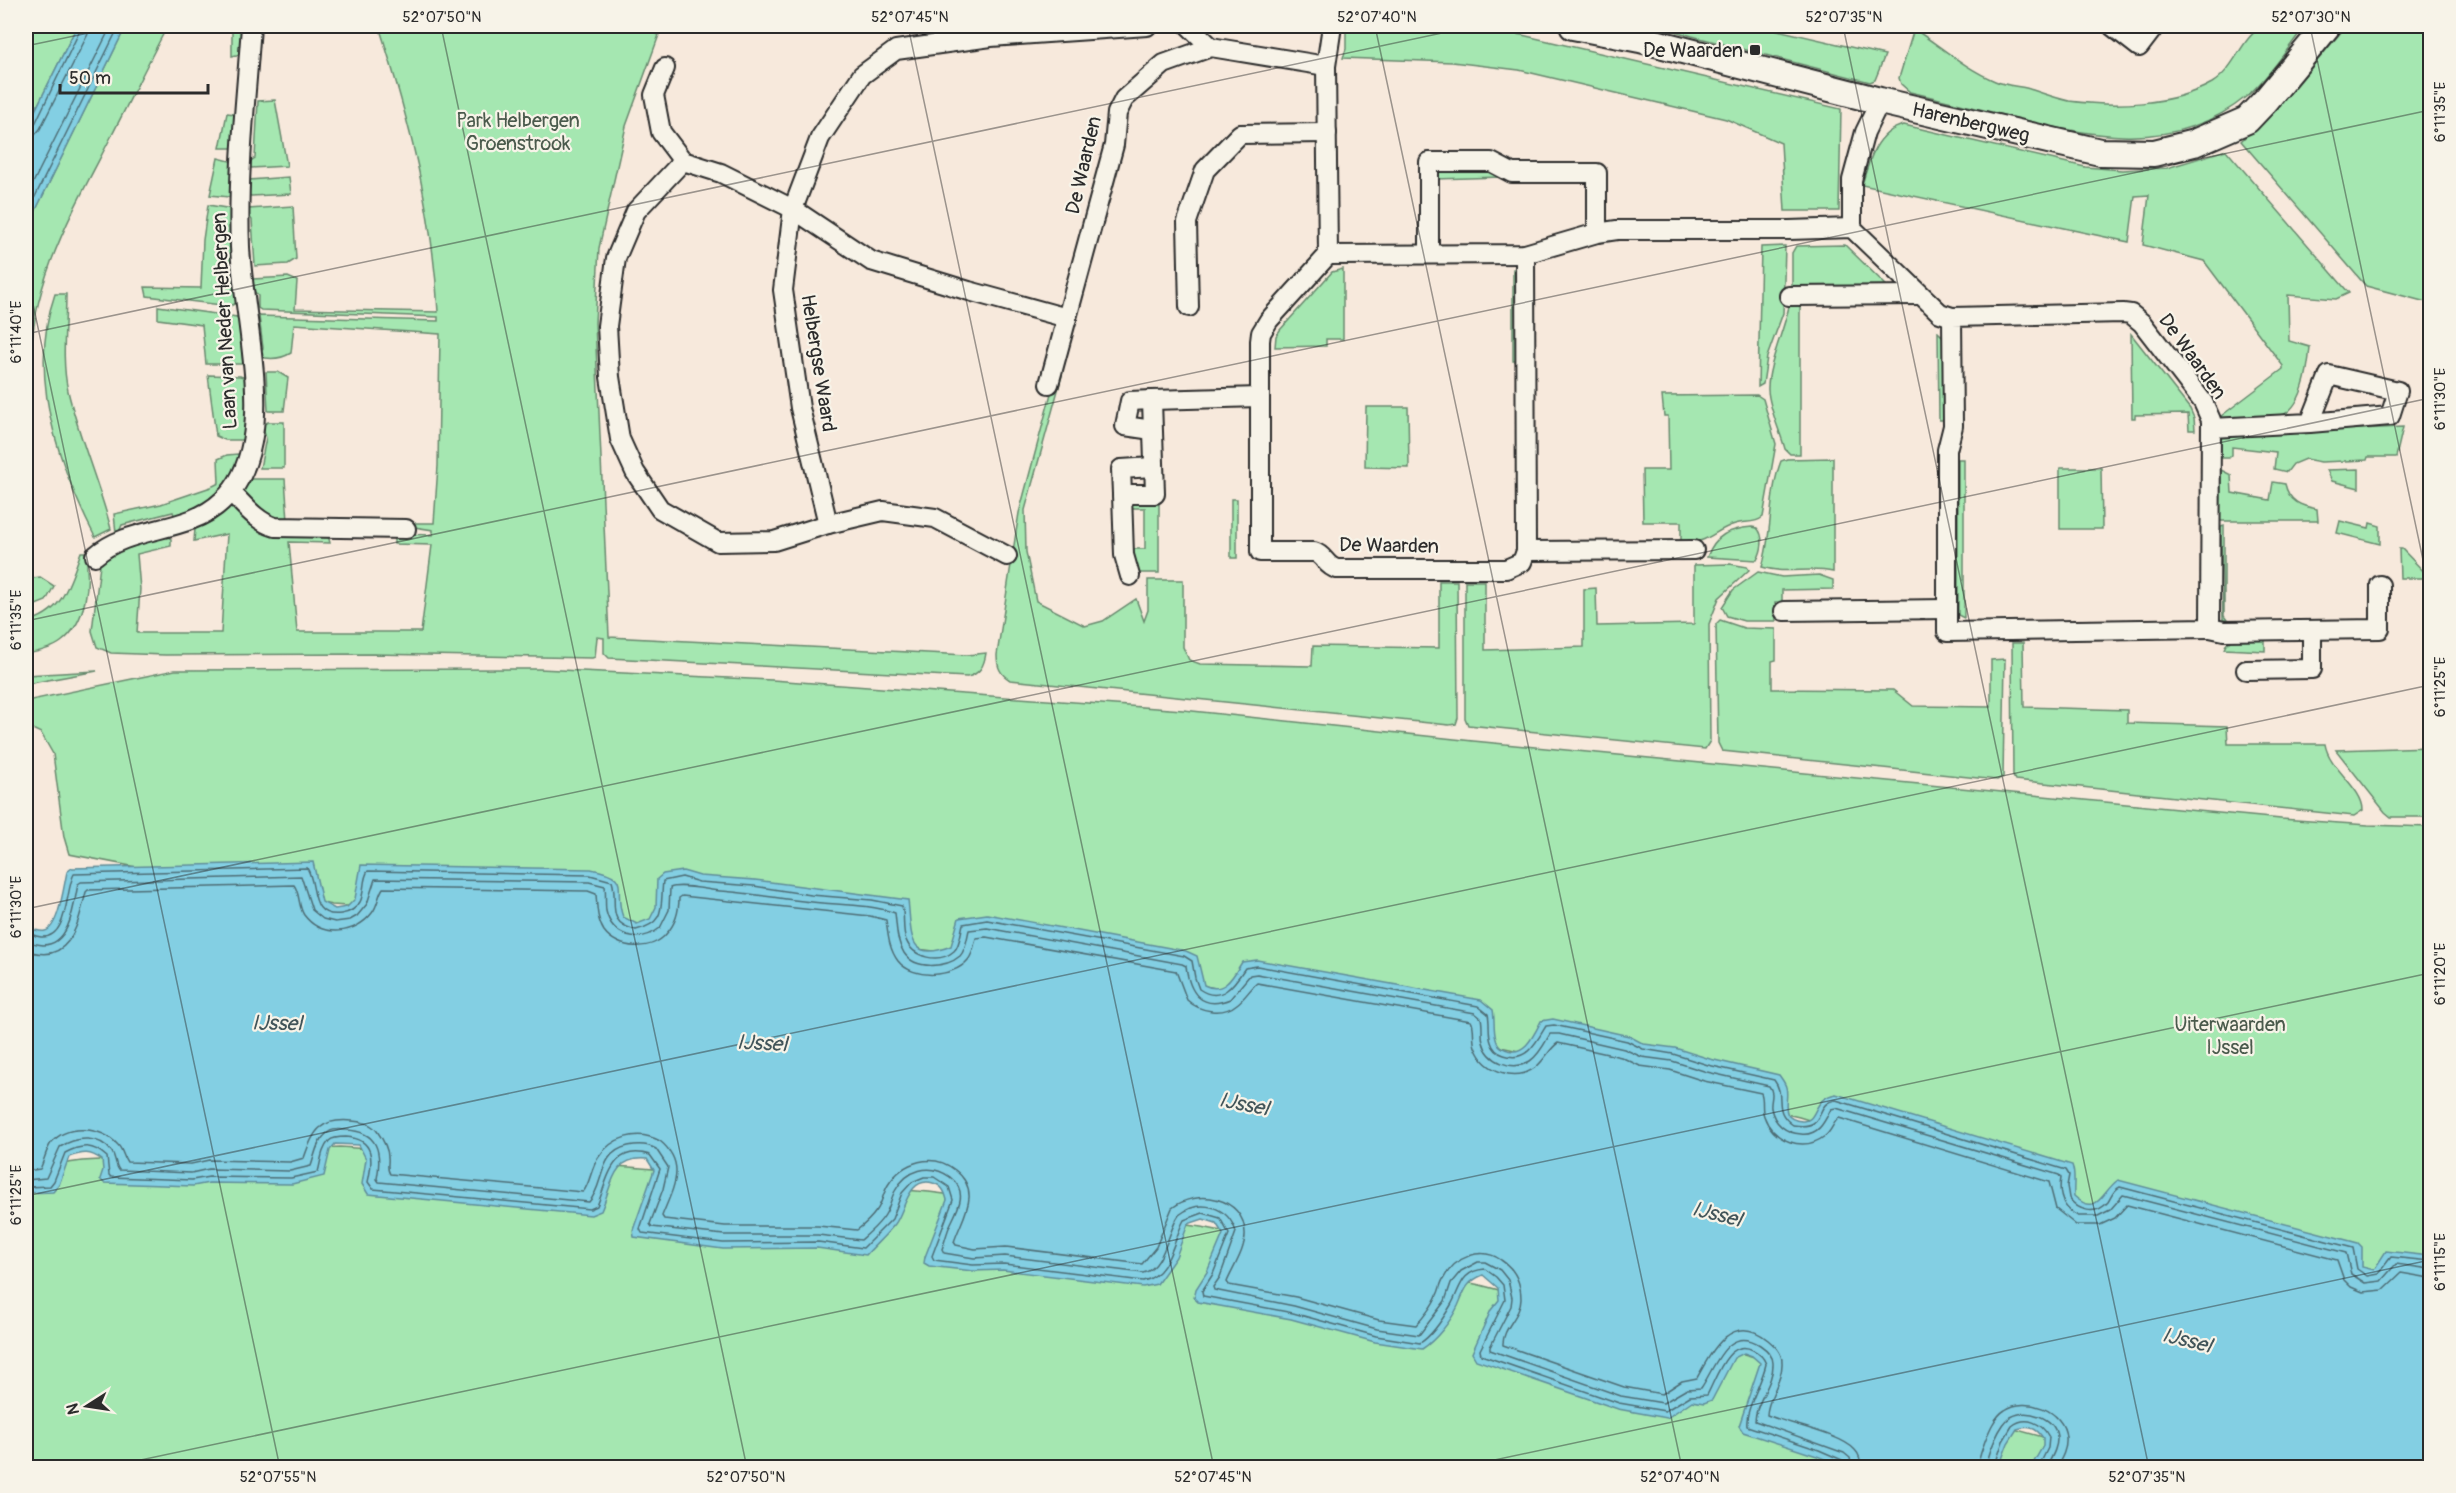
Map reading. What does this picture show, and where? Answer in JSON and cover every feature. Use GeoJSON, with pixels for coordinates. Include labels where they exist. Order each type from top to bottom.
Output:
{"type":"FeatureCollection","features":[{"type":"Feature","properties":{"kind":"street","name":"Laan van Neder Helbergen"},"geometry":{"type":"LineString","coordinates":[[94,556],[106,546],[122,539],[209,512],[231,492],[247,464],[253,440],[255,399],[239,215],[250,26]]}},
{"type":"Feature","properties":{"kind":"street","name":"Helbergse Waard"},"geometry":{"type":"LineString","coordinates":[[828,524],[800,408],[783,290],[793,209],[820,138],[862,75],[896,50],[991,37],[1147,26]]}},
{"type":"Feature","properties":{"kind":"street"},"geometry":{"type":"LineString","coordinates":[[1189,26],[1211,47]]}},
{"type":"Feature","properties":{"kind":"street"},"geometry":{"type":"LineString","coordinates":[[1332,26],[1326,66],[1328,255],[1525,254],[1597,233],[1617,230],[1852,228]]}},
{"type":"Feature","properties":{"kind":"street","name":"Harenbergweg"},"geometry":{"type":"LineString","coordinates":[[1574,26],[1640,32],[1880,101],[2100,152],[2154,153],[2193,143],[2247,120],[2327,26]]}},
{"type":"Feature","properties":{"kind":"street"},"geometry":{"type":"LineString","coordinates":[[2112,26],[2139,47],[2156,26]]}},
{"type":"Feature","properties":{"kind":"street","name":"De Waarden"},"geometry":{"type":"LineString","coordinates":[[1049,384],[1114,145],[1117,113],[1124,99],[1164,64],[1211,47],[1326,66]]}},
{"type":"Feature","properties":{"kind":"street"},"geometry":{"type":"LineString","coordinates":[[666,68],[654,95],[661,132],[683,161],[721,173],[793,209],[871,261],[1067,318]]}},
{"type":"Feature","properties":{"kind":"street"},"geometry":{"type":"LineString","coordinates":[[1880,101],[1865,132],[1852,180],[1852,228],[1940,313],[1952,317],[1953,426],[1947,450],[1947,632],[2211,628],[2224,631],[2380,629],[2380,585]]}},
{"type":"Feature","properties":{"kind":"street"},"geometry":{"type":"LineString","coordinates":[[1189,307],[1187,222],[1205,170],[1240,134],[1327,133]]}},
{"type":"Feature","properties":{"kind":"street"},"geometry":{"type":"LineString","coordinates":[[683,161],[636,211],[616,258],[606,341],[620,439],[635,472],[660,509],[718,542],[774,541],[828,524],[883,511],[935,518],[1008,556]]}},
{"type":"Feature","properties":{"kind":"street"},"geometry":{"type":"LineString","coordinates":[[1429,254],[1429,162],[1491,162],[1512,173],[1596,172],[1597,233]]}},
{"type":"Feature","properties":{"kind":"street"},"geometry":{"type":"LineString","coordinates":[[1525,254],[1526,551],[1694,550]]}},
{"type":"Feature","properties":{"kind":"street","name":"De Waarden"},"geometry":{"type":"LineString","coordinates":[[1328,255],[1269,320],[1261,333],[1260,552],[1314,552],[1320,554],[1330,567],[1337,569],[1506,569],[1522,562],[1526,551]]}},
{"type":"Feature","properties":{"kind":"street"},"geometry":{"type":"LineString","coordinates":[[1789,296],[1920,295]]}},
{"type":"Feature","properties":{"kind":"street","name":"De Waarden"},"geometry":{"type":"LineString","coordinates":[[1952,317],[2131,314],[2142,322],[2203,402],[2210,415],[2212,428],[2211,628]]}},
{"type":"Feature","properties":{"kind":"street","name":"De Waarden"},"geometry":{"type":"LineString","coordinates":[[2212,428],[2310,423],[2391,416],[2398,392],[2329,375],[2310,423]]}},
{"type":"Feature","properties":{"kind":"street"},"geometry":{"type":"LineString","coordinates":[[1152,430],[1125,426],[1130,401],[1260,397]]}},
{"type":"Feature","properties":{"kind":"street"},"geometry":{"type":"LineString","coordinates":[[1122,494],[1155,494],[1152,400]]}},
{"type":"Feature","properties":{"kind":"street"},"geometry":{"type":"LineString","coordinates":[[1130,576],[1124,555],[1122,469],[1154,467]]}},
{"type":"Feature","properties":{"kind":"street"},"geometry":{"type":"LineString","coordinates":[[231,492],[265,524],[406,529]]}},
{"type":"Feature","properties":{"kind":"street"},"geometry":{"type":"LineString","coordinates":[[1784,611],[1947,609]]}},
{"type":"Feature","properties":{"kind":"street"},"geometry":{"type":"LineString","coordinates":[[2246,670],[2312,669],[2312,630]]}},
{"type":"Feature","properties":{"kind":"green space"},"geometry":{"type":"Polygon","coordinates":[[[26,26],[77,26],[26,129],[26,26]]]}},
{"type":"Feature","properties":{"kind":"green space"},"geometry":{"type":"Polygon","coordinates":[[[126,26],[230,26],[166,29],[56,249],[37,309],[32,339],[31,371],[26,381],[26,230],[126,26]]]}},
{"type":"Feature","properties":{"kind":"green space"},"geometry":{"type":"Polygon","coordinates":[[[232,26],[244,26],[241,54],[232,56],[232,26]]]}},
{"type":"Feature","properties":{"kind":"green space","name":"Park Helbergen Groenstrook"},"geometry":{"type":"Polygon","coordinates":[[[379,26],[755,26],[646,30],[659,35],[626,126],[599,248],[595,323],[609,637],[967,655],[986,653],[983,666],[978,672],[967,677],[609,658],[604,653],[604,638],[597,637],[595,657],[592,658],[373,654],[165,655],[111,653],[97,647],[92,631],[100,565],[108,551],[165,535],[171,539],[171,546],[137,554],[140,589],[137,633],[221,633],[227,534],[194,541],[195,529],[232,506],[328,535],[330,543],[289,542],[297,632],[421,632],[432,545],[394,544],[394,538],[399,534],[433,535],[433,530],[408,526],[408,523],[434,523],[438,466],[440,334],[294,324],[291,353],[280,358],[268,358],[260,357],[259,353],[263,348],[259,316],[438,321],[438,317],[261,310],[258,308],[258,296],[251,287],[253,279],[288,277],[297,281],[295,309],[438,312],[431,238],[418,167],[410,131],[379,26]]]}},
{"type":"Feature","properties":{"kind":"green space"},"geometry":{"type":"Polygon","coordinates":[[[1346,26],[1468,27],[1522,35],[1841,109],[1839,211],[1785,211],[1781,143],[1726,119],[1519,70],[1452,62],[1343,58],[1346,49],[1346,26]]]}},
{"type":"Feature","properties":{"kind":"green space"},"geometry":{"type":"Polygon","coordinates":[[[1664,26],[1760,26],[1885,55],[1875,80],[1870,82],[1692,36],[1664,26]]]}},
{"type":"Feature","properties":{"kind":"green space"},"geometry":{"type":"Polygon","coordinates":[[[2262,26],[2305,26],[2270,72],[2247,96],[2218,115],[2188,128],[2158,134],[2126,136],[2063,129],[1910,92],[1901,84],[1899,78],[1914,29],[1953,57],[2002,84],[2026,88],[2069,101],[2105,104],[2142,103],[2179,96],[2212,83],[2226,70],[2254,32],[2262,26]]]}},
{"type":"Feature","properties":{"kind":"green space"},"geometry":{"type":"Polygon","coordinates":[[[2346,26],[2430,26],[2430,303],[2366,286],[2241,141],[2293,90],[2346,26]]]}},
{"type":"Feature","properties":{"kind":"green space"},"geometry":{"type":"Polygon","coordinates":[[[275,100],[287,166],[251,168],[248,166],[249,162],[255,158],[258,101],[275,100]]]}},
{"type":"Feature","properties":{"kind":"green space"},"geometry":{"type":"Polygon","coordinates":[[[227,113],[235,114],[234,148],[220,148],[227,113]]]}},
{"type":"Feature","properties":{"kind":"green space"},"geometry":{"type":"Polygon","coordinates":[[[1904,125],[2085,167],[2122,170],[2167,168],[2226,150],[2349,293],[2336,299],[2288,295],[2289,341],[2310,347],[2308,366],[2299,398],[2286,413],[2271,419],[2221,420],[2221,416],[2283,369],[2283,366],[2204,261],[2143,245],[2149,195],[2135,196],[2129,242],[1862,185],[1871,157],[1881,140],[1887,133],[1904,125]]]}},
{"type":"Feature","properties":{"kind":"green space"},"geometry":{"type":"Polygon","coordinates":[[[218,158],[234,162],[231,196],[229,197],[210,195],[218,158]]]}},
{"type":"Feature","properties":{"kind":"green space"},"geometry":{"type":"Polygon","coordinates":[[[1445,169],[1488,169],[1500,177],[1436,179],[1439,172],[1445,169]]]}},
{"type":"Feature","properties":{"kind":"green space"},"geometry":{"type":"Polygon","coordinates":[[[289,177],[291,194],[248,195],[249,180],[289,177]]]}},
{"type":"Feature","properties":{"kind":"green space"},"geometry":{"type":"Polygon","coordinates":[[[208,205],[232,209],[237,303],[230,306],[147,296],[145,287],[201,288],[203,240],[208,205]]]}},
{"type":"Feature","properties":{"kind":"green space"},"geometry":{"type":"Polygon","coordinates":[[[293,206],[296,259],[288,264],[255,266],[252,220],[247,214],[248,209],[293,206]]]}},
{"type":"Feature","properties":{"kind":"green space"},"geometry":{"type":"Polygon","coordinates":[[[1845,245],[1889,288],[1792,289],[1792,253],[1796,246],[1845,245]]]}},
{"type":"Feature","properties":{"kind":"green space"},"geometry":{"type":"Polygon","coordinates":[[[1785,246],[1783,313],[1767,357],[1763,384],[1758,387],[1761,247],[1785,246]]]}},
{"type":"Feature","properties":{"kind":"green space"},"geometry":{"type":"Polygon","coordinates":[[[1343,269],[1343,339],[1326,339],[1326,346],[1275,347],[1276,336],[1280,330],[1332,272],[1343,269]]]}},
{"type":"Feature","properties":{"kind":"green space"},"geometry":{"type":"Polygon","coordinates":[[[1513,269],[1518,269],[1519,361],[1513,361],[1513,269]]]}},
{"type":"Feature","properties":{"kind":"green space"},"geometry":{"type":"Polygon","coordinates":[[[55,294],[66,294],[64,355],[68,391],[111,529],[95,537],[69,480],[51,418],[44,356],[47,324],[55,294]]]}},
{"type":"Feature","properties":{"kind":"green space"},"geometry":{"type":"Polygon","coordinates":[[[1790,302],[1800,302],[1800,454],[1790,454],[1785,449],[1772,412],[1768,390],[1770,370],[1790,302]]]}},
{"type":"Feature","properties":{"kind":"green space"},"geometry":{"type":"Polygon","coordinates":[[[158,306],[237,317],[240,323],[243,364],[206,364],[202,325],[158,319],[158,306]]]}},
{"type":"Feature","properties":{"kind":"green space"},"geometry":{"type":"Polygon","coordinates":[[[1938,332],[1944,338],[1945,420],[1939,420],[1938,332]]]}},
{"type":"Feature","properties":{"kind":"green space"},"geometry":{"type":"Polygon","coordinates":[[[2131,334],[2190,409],[2194,418],[2195,430],[2189,430],[2188,414],[2135,415],[2135,418],[2132,418],[2131,334]]]}},
{"type":"Feature","properties":{"kind":"green space"},"geometry":{"type":"Polygon","coordinates":[[[1057,371],[1063,372],[1025,510],[1026,552],[1036,601],[1085,626],[1103,621],[1136,599],[1144,621],[1148,610],[1148,580],[1183,580],[1183,647],[1189,660],[1200,664],[1312,666],[1313,646],[1439,648],[1439,581],[1457,581],[1458,718],[1456,724],[1010,680],[1001,673],[997,655],[1019,513],[1057,371]]]}},
{"type":"Feature","properties":{"kind":"green space"},"geometry":{"type":"Polygon","coordinates":[[[266,372],[278,372],[288,378],[284,411],[268,411],[266,372]]]}},
{"type":"Feature","properties":{"kind":"green space"},"geometry":{"type":"Polygon","coordinates":[[[208,375],[246,378],[248,417],[243,440],[225,440],[216,436],[208,375]]]}},
{"type":"Feature","properties":{"kind":"green space"},"geometry":{"type":"Polygon","coordinates":[[[1757,395],[1763,399],[1776,444],[1763,517],[1757,521],[1735,524],[1690,543],[1681,543],[1681,522],[1643,522],[1642,470],[1669,470],[1668,416],[1664,416],[1662,396],[1757,395]]]}},
{"type":"Feature","properties":{"kind":"green space"},"geometry":{"type":"Polygon","coordinates":[[[1366,407],[1408,407],[1409,468],[1365,467],[1366,407]]]}},
{"type":"Feature","properties":{"kind":"green space"},"geometry":{"type":"Polygon","coordinates":[[[268,422],[284,422],[284,468],[260,468],[266,438],[262,425],[268,422]]]}},
{"type":"Feature","properties":{"kind":"green space"},"geometry":{"type":"Polygon","coordinates":[[[2403,427],[2396,457],[2368,457],[2367,460],[2321,462],[2305,459],[2293,464],[2287,472],[2274,469],[2276,452],[2232,447],[2232,455],[2229,458],[2221,458],[2221,435],[2403,427]]]}},
{"type":"Feature","properties":{"kind":"green space"},"geometry":{"type":"Polygon","coordinates":[[[238,454],[241,456],[239,467],[217,497],[175,518],[173,512],[122,525],[116,533],[114,514],[161,504],[211,487],[219,483],[218,459],[238,454]]]}},
{"type":"Feature","properties":{"kind":"green space"},"geometry":{"type":"Polygon","coordinates":[[[1833,458],[1833,572],[1762,567],[1768,540],[1774,487],[1781,461],[1833,458]]]}},
{"type":"Feature","properties":{"kind":"green space"},"geometry":{"type":"Polygon","coordinates":[[[1958,459],[1964,459],[1964,618],[1958,615],[1958,459]]]}},
{"type":"Feature","properties":{"kind":"green space"},"geometry":{"type":"Polygon","coordinates":[[[2060,468],[2101,468],[2102,529],[2060,529],[2060,468]]]}},
{"type":"Feature","properties":{"kind":"green space"},"geometry":{"type":"Polygon","coordinates":[[[2359,469],[2359,488],[2332,481],[2327,470],[2359,469]]]}},
{"type":"Feature","properties":{"kind":"green space"},"geometry":{"type":"Polygon","coordinates":[[[2221,470],[2231,475],[2232,493],[2270,500],[2273,482],[2285,484],[2289,495],[2296,502],[2317,509],[2318,521],[2220,521],[2221,470]]]}},
{"type":"Feature","properties":{"kind":"green space"},"geometry":{"type":"Polygon","coordinates":[[[251,479],[285,479],[288,521],[268,520],[244,493],[251,479]]]}},
{"type":"Feature","properties":{"kind":"green space"},"geometry":{"type":"Polygon","coordinates":[[[1159,497],[1159,573],[1136,573],[1132,549],[1145,549],[1145,508],[1131,508],[1133,502],[1159,497]]]}},
{"type":"Feature","properties":{"kind":"green space"},"geometry":{"type":"Polygon","coordinates":[[[1231,499],[1237,499],[1237,558],[1231,558],[1231,499]]]}},
{"type":"Feature","properties":{"kind":"green space"},"geometry":{"type":"Polygon","coordinates":[[[2340,521],[2369,528],[2370,523],[2380,526],[2380,544],[2337,533],[2340,521]]]}},
{"type":"Feature","properties":{"kind":"green space"},"geometry":{"type":"Polygon","coordinates":[[[2224,526],[2224,616],[2227,620],[2223,620],[2221,527],[2224,526]]]}},
{"type":"Feature","properties":{"kind":"green space"},"geometry":{"type":"Polygon","coordinates":[[[1752,527],[1760,531],[1762,539],[1757,560],[1707,557],[1714,543],[1724,534],[1736,529],[1752,527]]]}},
{"type":"Feature","properties":{"kind":"green space"},"geometry":{"type":"Polygon","coordinates":[[[2399,549],[2402,549],[2430,578],[2400,578],[2399,549]]]}},
{"type":"Feature","properties":{"kind":"green space"},"geometry":{"type":"Polygon","coordinates":[[[81,552],[85,552],[87,563],[87,588],[82,613],[77,624],[61,642],[44,650],[26,654],[26,622],[39,618],[57,604],[68,586],[81,552]]]}},
{"type":"Feature","properties":{"kind":"green space"},"geometry":{"type":"Polygon","coordinates":[[[1730,564],[1747,567],[1749,570],[1719,598],[1709,624],[1710,741],[1705,749],[1468,725],[1465,718],[1465,581],[1485,581],[1485,650],[1584,647],[1584,589],[1596,588],[1597,626],[1694,624],[1694,565],[1730,564]]]}},
{"type":"Feature","properties":{"kind":"green space"},"geometry":{"type":"Polygon","coordinates":[[[1758,572],[1782,577],[1819,575],[1833,580],[1833,589],[1782,590],[1782,602],[1775,602],[1776,621],[1744,621],[1727,616],[1722,607],[1733,590],[1758,572]]]}},
{"type":"Feature","properties":{"kind":"green space"},"geometry":{"type":"Polygon","coordinates":[[[40,577],[54,586],[46,601],[26,609],[26,579],[40,577]]]}},
{"type":"Feature","properties":{"kind":"green space"},"geometry":{"type":"Polygon","coordinates":[[[1720,620],[1744,628],[1776,629],[1776,660],[1772,661],[1772,689],[1893,690],[1913,706],[1991,707],[1991,660],[2005,659],[2003,777],[1997,780],[1722,751],[1718,743],[1716,624],[1720,620]]]}},
{"type":"Feature","properties":{"kind":"green space"},"geometry":{"type":"Polygon","coordinates":[[[2265,638],[2265,651],[2224,649],[2226,644],[2235,639],[2265,638]]]}},
{"type":"Feature","properties":{"kind":"green space"},"geometry":{"type":"Polygon","coordinates":[[[2012,643],[2023,643],[2024,707],[2127,710],[2127,723],[2227,726],[2228,744],[2325,744],[2333,762],[2358,794],[2363,810],[2354,816],[2015,780],[2013,776],[2012,643]]]}},
{"type":"Feature","properties":{"kind":"green space","name":"Uiterwaarden IJssel"},"geometry":{"type":"Polygon","coordinates":[[[539,669],[772,680],[1183,710],[1473,741],[2281,819],[2430,827],[2430,1285],[2081,1203],[1799,1117],[1510,1049],[1210,987],[926,950],[640,926],[332,905],[69,854],[64,837],[53,754],[41,733],[26,726],[26,701],[175,670],[539,669]]]}},
{"type":"Feature","properties":{"kind":"green space"},"geometry":{"type":"Polygon","coordinates":[[[97,671],[26,684],[26,675],[97,671]]]}},
{"type":"Feature","properties":{"kind":"green space"},"geometry":{"type":"Polygon","coordinates":[[[2430,747],[2430,817],[2391,817],[2336,750],[2430,747]]]}},
{"type":"Feature","properties":{"kind":"green space"},"geometry":{"type":"Polygon","coordinates":[[[340,1147],[629,1167],[929,1192],[1202,1227],[1480,1285],[1740,1353],[2151,1467],[26,1467],[26,1169],[82,1161],[340,1147]]]}},
{"type":"Feature","properties":{"kind":"water"},"geometry":{"type":"Polygon","coordinates":[[[77,26],[126,26],[26,230],[26,129],[77,26]]]}},
{"type":"Feature","properties":{"kind":"water","name":"IJssel"},"geometry":{"type":"Polygon","coordinates":[[[313,862],[322,902],[335,909],[347,907],[355,899],[361,865],[591,869],[604,872],[617,880],[623,917],[637,924],[650,919],[656,907],[657,879],[663,874],[683,871],[700,876],[755,880],[908,900],[914,942],[926,951],[936,951],[951,946],[959,918],[987,914],[1186,951],[1197,956],[1204,985],[1211,987],[1217,988],[1227,983],[1242,962],[1257,960],[1481,1000],[1493,1010],[1497,1043],[1502,1048],[1512,1051],[1528,1044],[1541,1021],[1553,1019],[1629,1036],[1644,1044],[1675,1048],[1710,1059],[1779,1075],[1786,1087],[1787,1113],[1794,1119],[1802,1121],[1811,1118],[1823,1100],[1836,1094],[2072,1165],[2074,1196],[2089,1204],[2094,1204],[2099,1200],[2118,1180],[2358,1243],[2362,1247],[2362,1267],[2374,1270],[2386,1251],[2430,1256],[2430,1467],[2031,1467],[2043,1446],[2043,1438],[2032,1428],[2025,1428],[2017,1429],[2008,1443],[1999,1467],[1844,1467],[1743,1432],[1739,1426],[1760,1363],[1744,1353],[1734,1358],[1712,1400],[1704,1403],[1692,1401],[1667,1418],[1618,1409],[1476,1360],[1472,1353],[1491,1310],[1499,1300],[1498,1288],[1483,1275],[1469,1284],[1447,1324],[1433,1341],[1422,1349],[1375,1342],[1291,1319],[1198,1302],[1194,1298],[1196,1289],[1207,1272],[1223,1234],[1216,1223],[1203,1219],[1188,1224],[1176,1257],[1157,1284],[1143,1287],[1003,1270],[973,1271],[929,1266],[924,1263],[925,1257],[947,1200],[939,1185],[925,1182],[913,1189],[895,1224],[866,1255],[817,1248],[723,1249],[634,1237],[633,1230],[654,1170],[647,1159],[635,1159],[620,1167],[611,1183],[601,1211],[591,1215],[368,1194],[362,1184],[366,1159],[359,1145],[335,1144],[330,1150],[324,1176],[292,1184],[209,1183],[193,1186],[104,1183],[100,1179],[103,1170],[102,1160],[94,1155],[82,1153],[69,1157],[59,1185],[53,1192],[26,1193],[26,911],[28,922],[35,930],[44,931],[50,928],[57,914],[67,872],[72,868],[313,862]]]}},
{"type":"Feature","properties":{"kind":"place","name":"De Waarden"},"geometry":{"type":"Point","coordinates":[1755,50]}}]}
